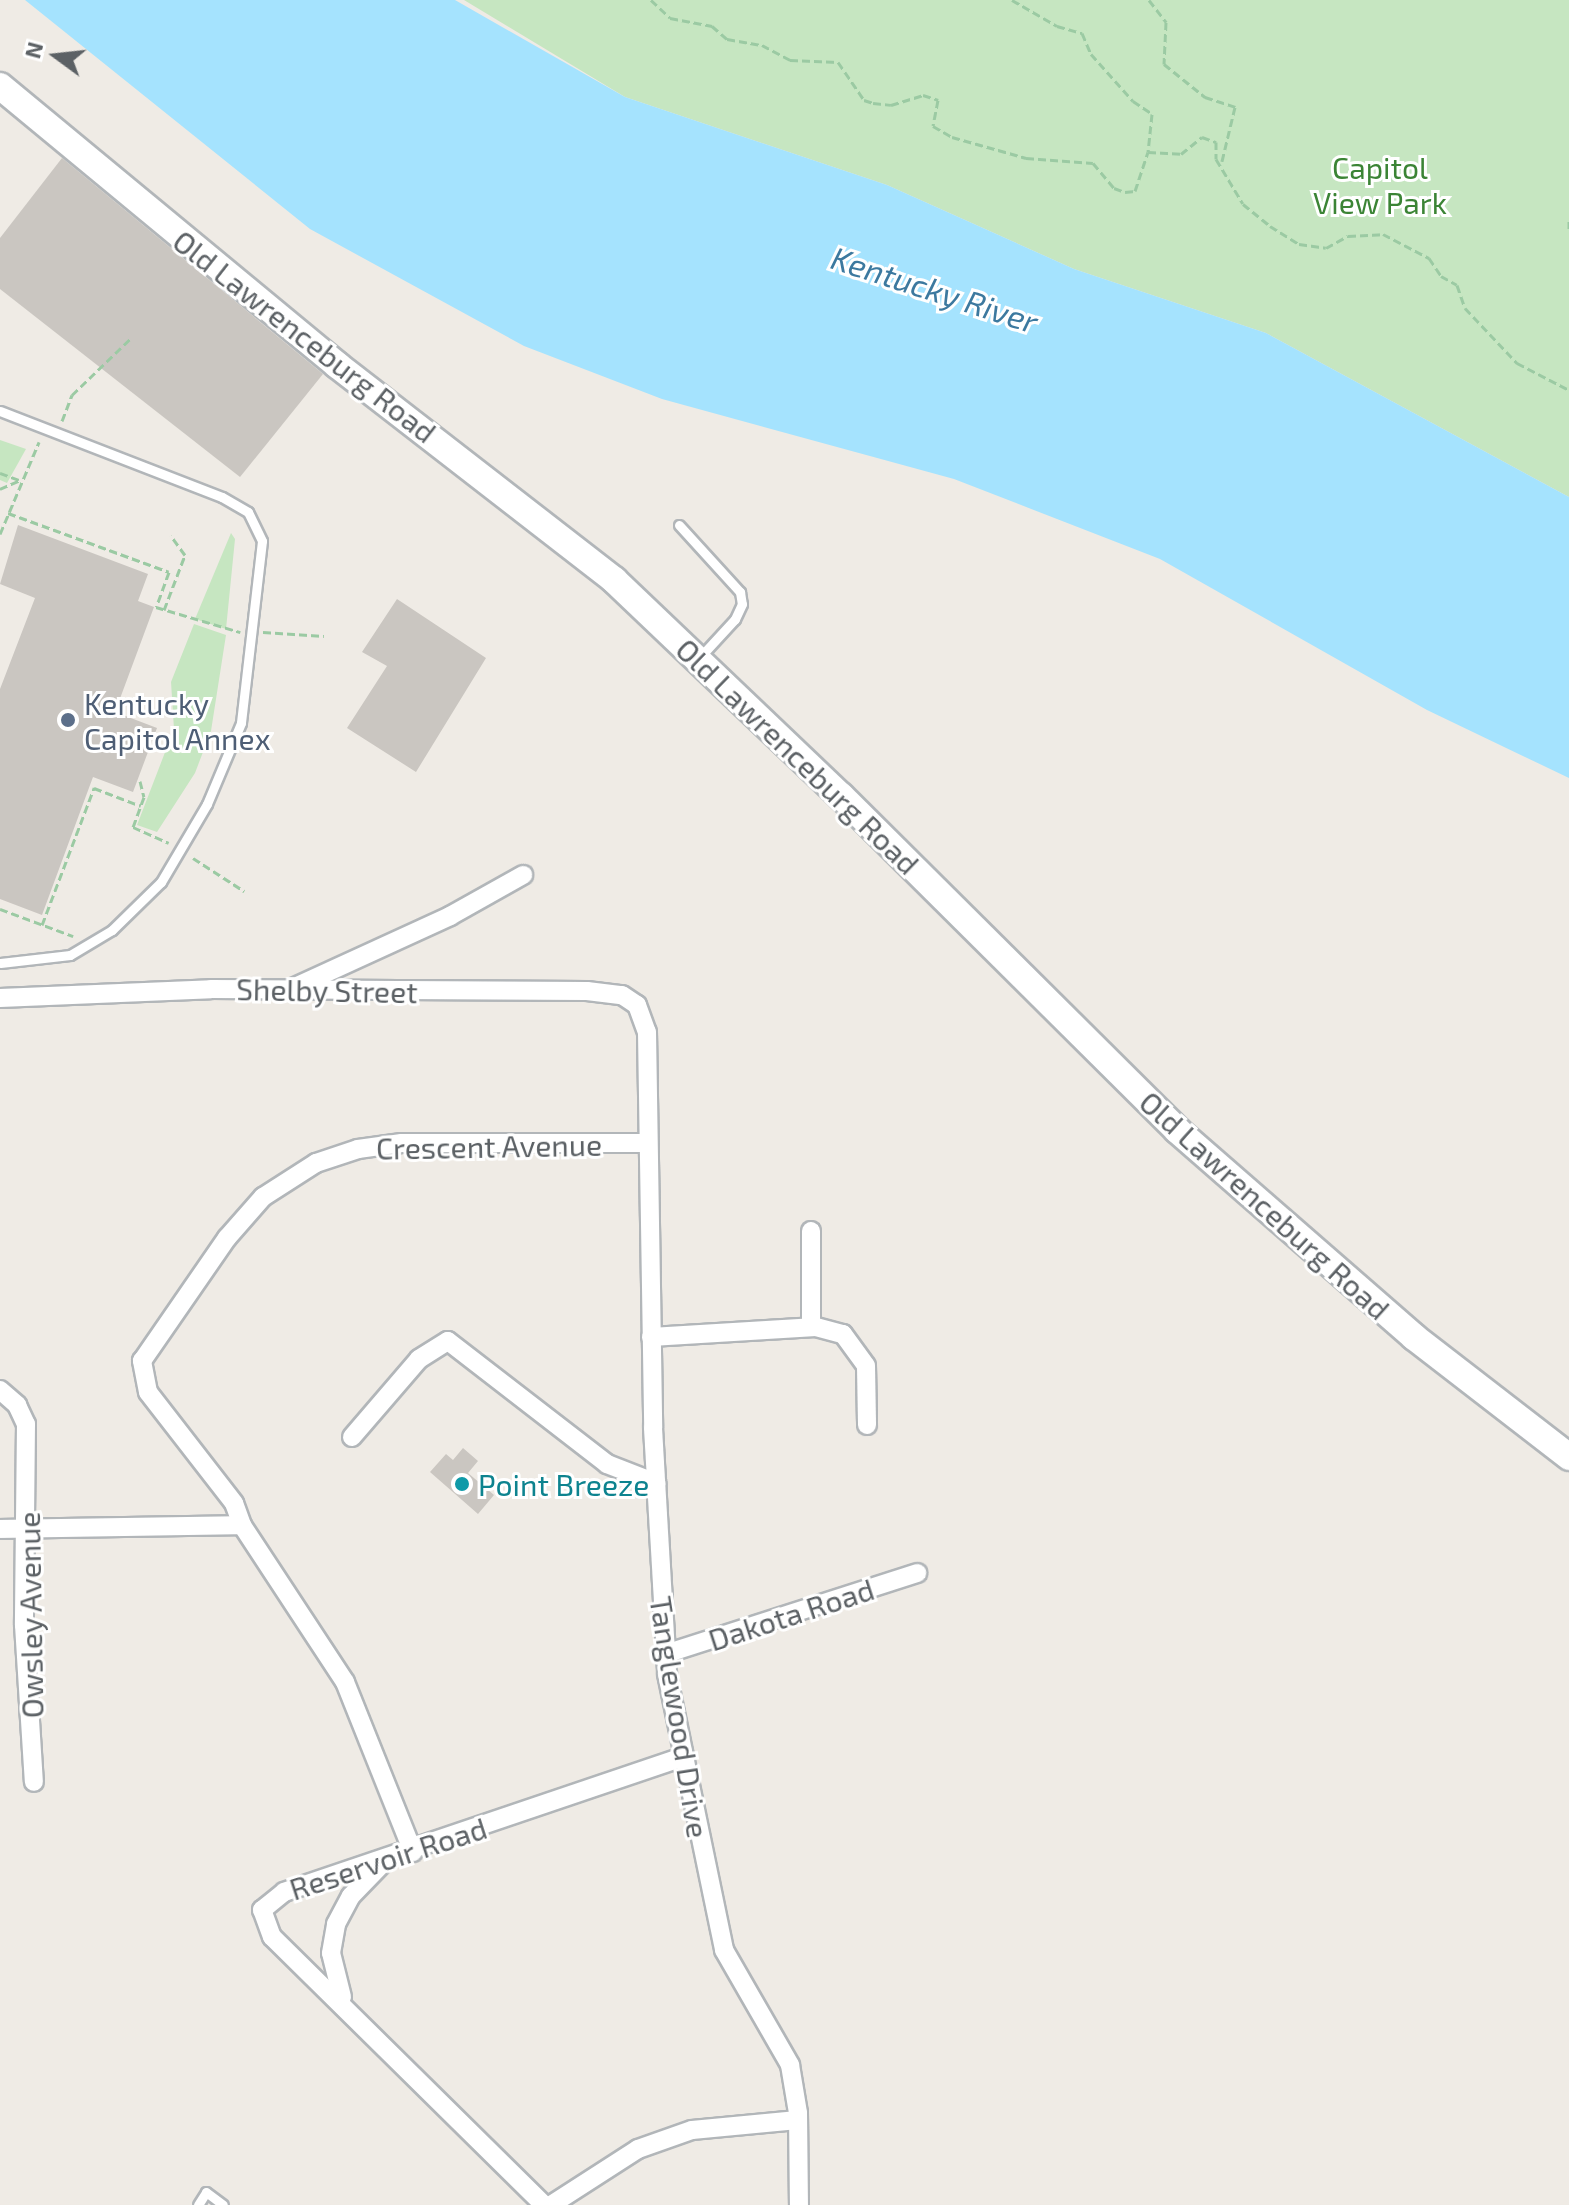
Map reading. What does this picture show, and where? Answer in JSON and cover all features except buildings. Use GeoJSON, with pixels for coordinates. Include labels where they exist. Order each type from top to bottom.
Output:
{"type":"FeatureCollection","features":[{"type":"Feature","properties":{"kind":"main road","name":"Old Lawrenceburg Road"},"geometry":{"type":"LineString","coordinates":[[0,86],[337,365],[614,580],[1209,1159],[1414,1337],[1569,1457]]}},
{"type":"Feature","properties":{"kind":"street"},"geometry":{"type":"LineString","coordinates":[[290,989],[450,916],[523,875]]}},
{"type":"Feature","properties":{"kind":"street","name":"Shelby Street"},"geometry":{"type":"LineString","coordinates":[[0,998],[290,989],[587,991],[622,995],[644,1017]]}},
{"type":"Feature","properties":{"kind":"street","name":"Tanglewood Drive"},"geometry":{"type":"LineString","coordinates":[[644,1017],[651,1337],[665,1654],[683,1757],[724,1950],[790,2065],[798,2120],[799,2205]]}},
{"type":"Feature","properties":{"kind":"street","name":"Crescent Avenue"},"geometry":{"type":"LineString","coordinates":[[242,1525],[234,1503],[148,1392],[140,1372],[155,1337],[263,1197],[316,1163],[380,1145],[648,1143]]}},
{"type":"Feature","properties":{"kind":"street"},"geometry":{"type":"LineString","coordinates":[[811,1231],[811,1327]]}},
{"type":"Feature","properties":{"kind":"street"},"geometry":{"type":"LineString","coordinates":[[651,1337],[811,1327],[843,1334],[861,1354],[867,1425]]}},
{"type":"Feature","properties":{"kind":"street"},"geometry":{"type":"LineString","coordinates":[[352,1437],[419,1359],[448,1341],[607,1464],[656,1483]]}},
{"type":"Feature","properties":{"kind":"street","name":"Owsley Avenue"},"geometry":{"type":"LineString","coordinates":[[0,1390],[24,1415],[27,1448],[24,1625],[34,1782]]}},
{"type":"Feature","properties":{"kind":"street"},"geometry":{"type":"LineString","coordinates":[[0,1529],[242,1525],[345,1682],[413,1852]]}},
{"type":"Feature","properties":{"kind":"street","name":"Dakota Road"},"geometry":{"type":"LineString","coordinates":[[665,1654],[917,1573]]}},
{"type":"Feature","properties":{"kind":"street","name":"Reservoir Road"},"geometry":{"type":"LineString","coordinates":[[544,2205],[272,1937],[262,1910],[284,1892],[413,1852],[683,1757]]}},
{"type":"Feature","properties":{"kind":"street"},"geometry":{"type":"LineString","coordinates":[[349,2010],[333,1977],[332,1939],[351,1896],[386,1860]]}},
{"type":"Feature","properties":{"kind":"street"},"geometry":{"type":"LineString","coordinates":[[551,2205],[638,2149],[692,2130],[798,2120]]}},
{"type":"Feature","properties":{"kind":"lane"},"geometry":{"type":"LineString","coordinates":[[0,411],[222,497],[248,512],[262,541],[249,678],[232,751],[161,882],[91,943],[70,955],[0,963]]}},
{"type":"Feature","properties":{"kind":"lane"},"geometry":{"type":"LineString","coordinates":[[679,525],[740,592],[742,604],[735,619],[698,659]]}},
{"type":"Feature","properties":{"kind":"lane"},"geometry":{"type":"LineString","coordinates":[[198,2205],[206,2192],[223,2205]]}},
{"type":"Feature","properties":{"kind":"path"},"geometry":{"type":"LineString","coordinates":[[651,0],[670,18],[712,26],[727,39],[762,45],[790,60],[838,62],[864,100],[891,105],[923,95],[938,100],[933,126],[952,137],[1026,158],[1093,163],[1114,188],[1125,192],[1135,191],[1143,178],[1152,114],[1133,101],[1091,54],[1082,33],[1057,26],[1012,0]]}},
{"type":"Feature","properties":{"kind":"path"},"geometry":{"type":"LineString","coordinates":[[1149,0],[1166,22],[1164,64],[1205,97],[1235,107],[1222,162]]}},
{"type":"Feature","properties":{"kind":"path"},"geometry":{"type":"LineString","coordinates":[[1148,152],[1181,154],[1202,137],[1216,142],[1216,159],[1222,162],[1243,204],[1299,244],[1326,248],[1348,236],[1383,234],[1429,258],[1441,276],[1457,285],[1465,308],[1517,363],[1569,390]]}},
{"type":"Feature","properties":{"kind":"path"},"geometry":{"type":"LineString","coordinates":[[1569,221],[1569,231]]}},
{"type":"Feature","properties":{"kind":"path"},"geometry":{"type":"LineString","coordinates":[[0,534],[32,448],[61,423],[72,395],[130,339]]}},
{"type":"Feature","properties":{"kind":"path"},"geometry":{"type":"LineString","coordinates":[[0,473],[20,480]]}},
{"type":"Feature","properties":{"kind":"path"},"geometry":{"type":"LineString","coordinates":[[0,489],[20,480]]}},
{"type":"Feature","properties":{"kind":"path"},"geometry":{"type":"LineString","coordinates":[[8,513],[169,572],[156,607],[226,632]]}},
{"type":"Feature","properties":{"kind":"path"},"geometry":{"type":"LineString","coordinates":[[164,610],[185,555],[171,536]]}},
{"type":"Feature","properties":{"kind":"path"},"geometry":{"type":"LineString","coordinates":[[277,632],[324,636]]}},
{"type":"Feature","properties":{"kind":"path"},"geometry":{"type":"LineString","coordinates":[[140,781],[141,806],[133,827],[155,834]]}},
{"type":"Feature","properties":{"kind":"path"},"geometry":{"type":"LineString","coordinates":[[42,925],[94,788],[141,806]]}},
{"type":"Feature","properties":{"kind":"path"},"geometry":{"type":"LineString","coordinates":[[199,862],[244,891]]}},
{"type":"Feature","properties":{"kind":"path"},"geometry":{"type":"LineString","coordinates":[[0,909],[91,943]]}},
{"type":"Feature","properties":{"kind":"green space","name":"Capitol View Park"},"geometry":{"type":"Polygon","coordinates":[[[464,0],[1569,0],[1569,497],[1266,333],[1074,269],[887,185],[625,97],[464,0]]]}},
{"type":"Feature","properties":{"kind":"green space"},"geometry":{"type":"Polygon","coordinates":[[[0,440],[26,449],[7,483],[0,480],[0,440]]]}},
{"type":"Feature","properties":{"kind":"green space"},"geometry":{"type":"Polygon","coordinates":[[[231,533],[235,539],[226,629],[195,619],[231,533]]]}},
{"type":"Feature","properties":{"kind":"green space"},"geometry":{"type":"Polygon","coordinates":[[[194,624],[226,635],[211,731],[195,773],[157,832],[137,825],[174,729],[171,682],[194,624]]]}},
{"type":"Feature","properties":{"kind":"water","name":"Kentucky River"},"geometry":{"type":"Polygon","coordinates":[[[25,0],[455,0],[625,97],[887,185],[1074,269],[1266,333],[1569,497],[1569,778],[1427,710],[1160,559],[954,479],[662,399],[524,346],[310,229],[25,0]]]}},
{"type":"Feature","properties":{"kind":"place","name":"Kentucky Capitol Annex"},"geometry":{"type":"Point","coordinates":[68,720]}},
{"type":"Feature","properties":{"kind":"place","name":"Point Breeze"},"geometry":{"type":"Point","coordinates":[462,1484]}}]}
